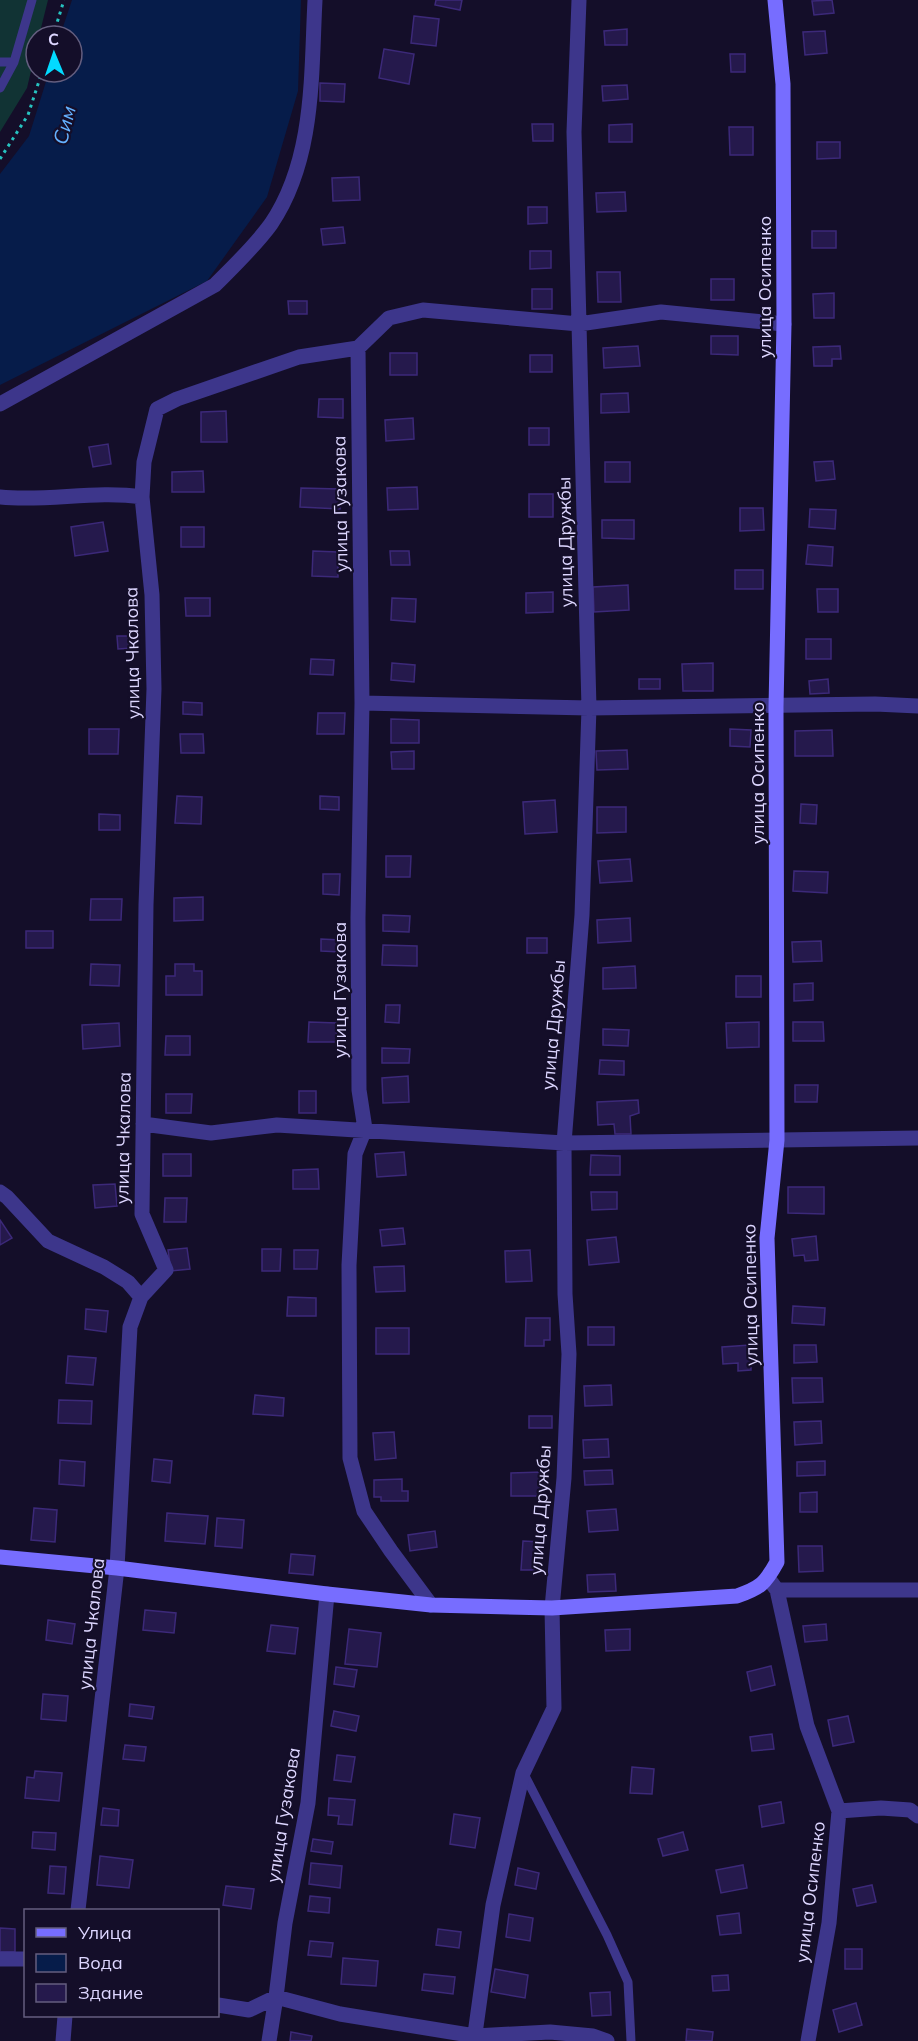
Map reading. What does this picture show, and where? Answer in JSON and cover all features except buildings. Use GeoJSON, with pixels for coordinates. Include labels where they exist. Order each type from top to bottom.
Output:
{"type":"FeatureCollection","features":[{"type":"Feature","properties":{"kind":"main road","name":"улица Осипенко"},"geometry":{"type":"LineString","coordinates":[[773,1584],[777,1562],[767,1238],[777,1140],[776,707],[784,324],[783,84],[775,0]]}},
{"type":"Feature","properties":{"kind":"main road"},"geometry":{"type":"LineString","coordinates":[[0,1557],[117,1568],[431,1605],[552,1608],[737,1596],[773,1584]]}},
{"type":"Feature","properties":{"kind":"street"},"geometry":{"type":"LineString","coordinates":[[0,404],[215,285],[243,257],[270,224],[288,195],[297,168],[308,119],[315,0]]}},
{"type":"Feature","properties":{"kind":"street","name":"улица Дружбы"},"geometry":{"type":"LineString","coordinates":[[474,2038],[493,1905],[523,1773],[554,1708],[552,1608],[564,1478],[569,1354],[565,1294],[564,1143],[582,915],[588,708],[574,132],[579,0]]}},
{"type":"Feature","properties":{"kind":"street"},"geometry":{"type":"LineString","coordinates":[[358,348],[389,318],[423,310],[579,324],[661,312],[784,324]]}},
{"type":"Feature","properties":{"kind":"street","name":"улица Чкалова"},"geometry":{"type":"LineString","coordinates":[[78,1909],[117,1568],[130,1327],[141,1297],[166,1270],[142,1214],[146,905],[154,689],[152,595],[142,497],[144,462],[157,408],[299,357],[358,348]]}},
{"type":"Feature","properties":{"kind":"street","name":"улица Гузакова"},"geometry":{"type":"LineString","coordinates":[[358,348],[362,703],[358,918],[359,1090],[365,1129],[355,1154],[350,1254],[350,1458],[364,1511],[431,1605]]}},
{"type":"Feature","properties":{"kind":"street"},"geometry":{"type":"LineString","coordinates":[[0,497],[20,499],[124,495],[142,497]]}},
{"type":"Feature","properties":{"kind":"street"},"geometry":{"type":"LineString","coordinates":[[362,703],[588,708],[874,704],[918,706]]}},
{"type":"Feature","properties":{"kind":"street"},"geometry":{"type":"LineString","coordinates":[[143,1124],[211,1133],[277,1125],[564,1143],[918,1138]]}},
{"type":"Feature","properties":{"kind":"street"},"geometry":{"type":"LineString","coordinates":[[0,1192],[48,1241],[104,1266],[128,1282],[141,1297]]}},
{"type":"Feature","properties":{"kind":"street"},"geometry":{"type":"LineString","coordinates":[[773,1584],[918,1590]]}},
{"type":"Feature","properties":{"kind":"street","name":"улица Осипенко"},"geometry":{"type":"LineString","coordinates":[[773,1584],[807,1726],[839,1811],[830,1923],[808,2041]]}},
{"type":"Feature","properties":{"kind":"street","name":"улица Гузакова"},"geometry":{"type":"LineString","coordinates":[[268,2041],[285,1923],[308,1803],[327,1594]]}},
{"type":"Feature","properties":{"kind":"street"},"geometry":{"type":"LineString","coordinates":[[839,1811],[910,1810],[918,1816]]}},
{"type":"Feature","properties":{"kind":"street"},"geometry":{"type":"LineString","coordinates":[[0,1959],[24,1959]]}},
{"type":"Feature","properties":{"kind":"street"},"geometry":{"type":"LineString","coordinates":[[219,2005],[249,2010],[276,1997],[340,2014],[474,2038],[550,2032],[593,2036],[607,2041]]}},
{"type":"Feature","properties":{"kind":"street"},"geometry":{"type":"LineString","coordinates":[[63,2041],[65,2017]]}},
{"type":"Feature","properties":{"kind":"lane"},"geometry":{"type":"LineString","coordinates":[[0,88],[14,63],[32,0]]}},
{"type":"Feature","properties":{"kind":"lane"},"geometry":{"type":"LineString","coordinates":[[0,62],[14,63]]}},
{"type":"Feature","properties":{"kind":"lane"},"geometry":{"type":"LineString","coordinates":[[523,1773],[607,1935],[628,1982],[631,2041]]}},
{"type":"Feature","properties":{"kind":"path"},"geometry":{"type":"LineString","coordinates":[[57,24],[64,0]]}},
{"type":"Feature","properties":{"kind":"path"},"geometry":{"type":"LineString","coordinates":[[0,159],[28,115],[38,84]]}},
{"type":"Feature","properties":{"kind":"green space"},"geometry":{"type":"Polygon","coordinates":[[[0,0],[48,0],[42,24],[24,24],[24,84],[28,84],[0,132],[0,0]]]}},
{"type":"Feature","properties":{"kind":"water","name":"Сим"},"geometry":{"type":"Polygon","coordinates":[[[72,0],[301,0],[298,91],[267,197],[207,281],[0,385],[0,174],[29,136],[45,84],[84,84],[84,24],[64,24],[72,0]]]}}]}
